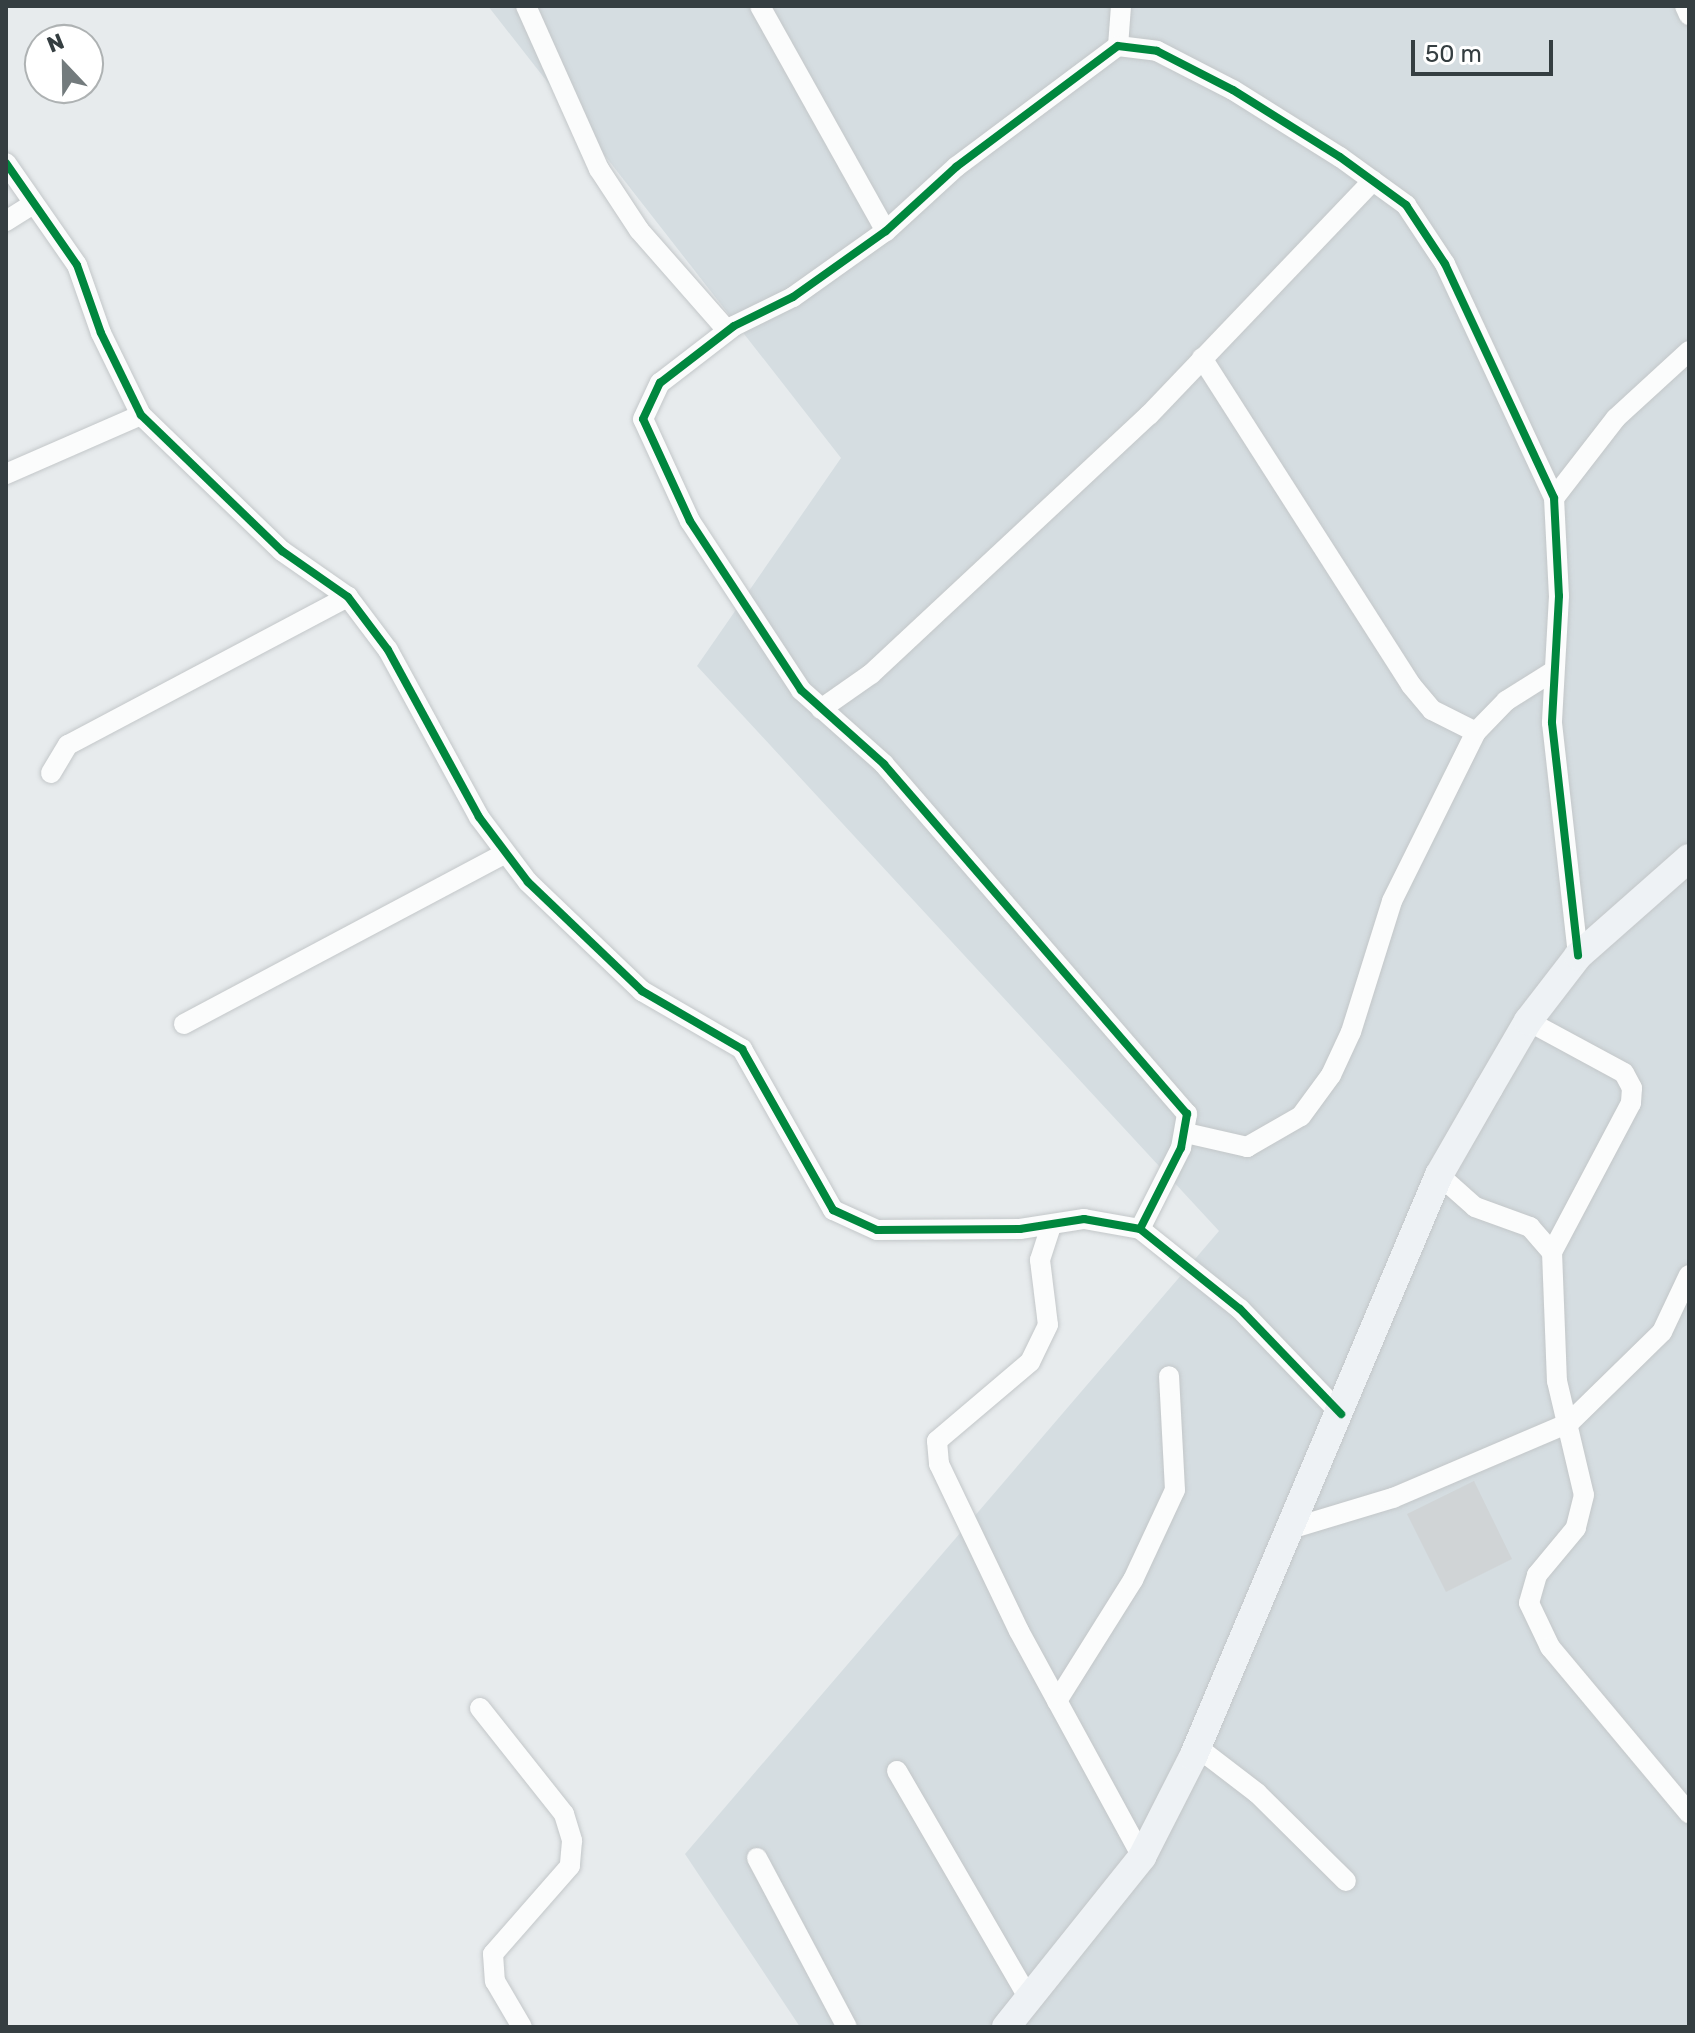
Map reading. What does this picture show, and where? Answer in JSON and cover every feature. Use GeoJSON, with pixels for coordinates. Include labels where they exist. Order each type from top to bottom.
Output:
{"type":"FeatureCollection","features":[{"type":"Feature","properties":{"kind":"main road"},"geometry":{"type":"LineString","coordinates":[[1006,2027],[1142,1857],[1197,1747],[1341,1414],[1439,1175],[1528,1021],[1578,956],[1689,858]]}},
{"type":"Feature","properties":{"kind":"street"},"geometry":{"type":"LineString","coordinates":[[526,6],[599,169],[639,230],[727,330]]}},
{"type":"Feature","properties":{"kind":"street"},"geometry":{"type":"LineString","coordinates":[[760,6],[886,231]]}},
{"type":"Feature","properties":{"kind":"street"},"geometry":{"type":"LineString","coordinates":[[1118,46],[1121,6]]}},
{"type":"Feature","properties":{"kind":"street"},"geometry":{"type":"LineString","coordinates":[[1685,6],[1689,15]]}},
{"type":"Feature","properties":{"kind":"street"},"geometry":{"type":"LineString","coordinates":[[1140,1229],[1186,1133],[1187,1114],[1080,987],[866,745],[821,709],[789,672],[690,521],[646,430],[654,388],[727,330],[793,297],[886,231],[956,167],[1118,46],[1157,51],[1233,90],[1373,181],[1406,205],[1445,264],[1554,498],[1559,596],[1552,672],[1564,859],[1578,956]]}},
{"type":"Feature","properties":{"kind":"street"},"geometry":{"type":"LineString","coordinates":[[6,163],[32,205],[77,265],[106,345],[141,415],[282,551],[348,597],[388,650],[504,854],[618,973],[742,1049],[803,1160],[844,1218],[877,1230],[1051,1226],[1084,1219],[1140,1229],[1240,1309],[1341,1414]]}},
{"type":"Feature","properties":{"kind":"street"},"geometry":{"type":"LineString","coordinates":[[821,709],[871,674],[969,584],[1202,358],[1373,181]]}},
{"type":"Feature","properties":{"kind":"street"},"geometry":{"type":"LineString","coordinates":[[6,221],[32,205]]}},
{"type":"Feature","properties":{"kind":"street"},"geometry":{"type":"LineString","coordinates":[[1554,498],[1616,418],[1689,351]]}},
{"type":"Feature","properties":{"kind":"street"},"geometry":{"type":"LineString","coordinates":[[1202,358],[1411,685],[1432,710],[1476,732]]}},
{"type":"Feature","properties":{"kind":"street"},"geometry":{"type":"LineString","coordinates":[[6,474],[141,415]]}},
{"type":"Feature","properties":{"kind":"street"},"geometry":{"type":"LineString","coordinates":[[51,773],[68,745],[348,597]]}},
{"type":"Feature","properties":{"kind":"street"},"geometry":{"type":"LineString","coordinates":[[1186,1133],[1226,1146],[1272,1138],[1301,1116],[1331,1075],[1392,901],[1476,732],[1506,701],[1552,672]]}},
{"type":"Feature","properties":{"kind":"street"},"geometry":{"type":"LineString","coordinates":[[184,1024],[504,854]]}},
{"type":"Feature","properties":{"kind":"street"},"geometry":{"type":"LineString","coordinates":[[1528,1021],[1624,1073],[1632,1088],[1631,1103],[1552,1252],[1551,1332],[1584,1495],[1581,1512],[1567,1543],[1537,1575],[1529,1603],[1535,1624],[1689,1813]]}},
{"type":"Feature","properties":{"kind":"street"},"geometry":{"type":"LineString","coordinates":[[1439,1175],[1475,1207],[1530,1227],[1552,1252]]}},
{"type":"Feature","properties":{"kind":"street"},"geometry":{"type":"LineString","coordinates":[[1051,1226],[1040,1260],[1048,1325],[1030,1362],[937,1441],[939,1464],[1057,1701],[1142,1857]]}},
{"type":"Feature","properties":{"kind":"street"},"geometry":{"type":"LineString","coordinates":[[1290,1529],[1393,1498],[1569,1423],[1662,1332],[1689,1275]]}},
{"type":"Feature","properties":{"kind":"street"},"geometry":{"type":"LineString","coordinates":[[1057,1701],[1133,1580],[1175,1490],[1169,1376]]}},
{"type":"Feature","properties":{"kind":"street"},"geometry":{"type":"LineString","coordinates":[[480,1708],[564,1814],[572,1841],[570,1866],[493,1954],[495,1981],[522,2027]]}},
{"type":"Feature","properties":{"kind":"street"},"geometry":{"type":"LineString","coordinates":[[1197,1747],[1257,1793],[1346,1881]]}},
{"type":"Feature","properties":{"kind":"street"},"geometry":{"type":"LineString","coordinates":[[897,1771],[1030,2000]]}},
{"type":"Feature","properties":{"kind":"street"},"geometry":{"type":"LineString","coordinates":[[757,1858],[847,2027]]}},
{"type":"Feature","properties":{"kind":"shaded area"},"geometry":{"type":"Polygon","coordinates":[[[488,6],[1689,6],[1689,2027],[800,2027],[685,1854],[1219,1231],[697,666],[841,458],[488,6]]]}},
{"type":"Feature","properties":{"kind":"building"},"geometry":{"type":"Polygon","coordinates":[[[1474,1481],[1512,1559],[1446,1592],[1407,1514],[1474,1481]]]}},
{"type":"Feature","properties":{"kind":"cycle path"},"geometry":{"type":"LineString","coordinates":[[1140,1229],[1181,1148],[1187,1114],[884,764],[801,690],[690,521],[643,419],[660,383],[734,326],[793,297],[886,231],[956,167],[1118,46],[1157,51],[1233,90],[1340,157],[1406,205],[1445,264],[1554,498],[1559,596],[1552,723],[1578,956]]}},
{"type":"Feature","properties":{"kind":"cycle path"},"geometry":{"type":"LineString","coordinates":[[6,163],[77,265],[101,333],[141,415],[282,551],[348,597],[388,650],[479,817],[528,882],[642,991],[742,1049],[833,1210],[877,1230],[1020,1229],[1084,1219],[1140,1229],[1240,1309],[1341,1414]]}}]}
